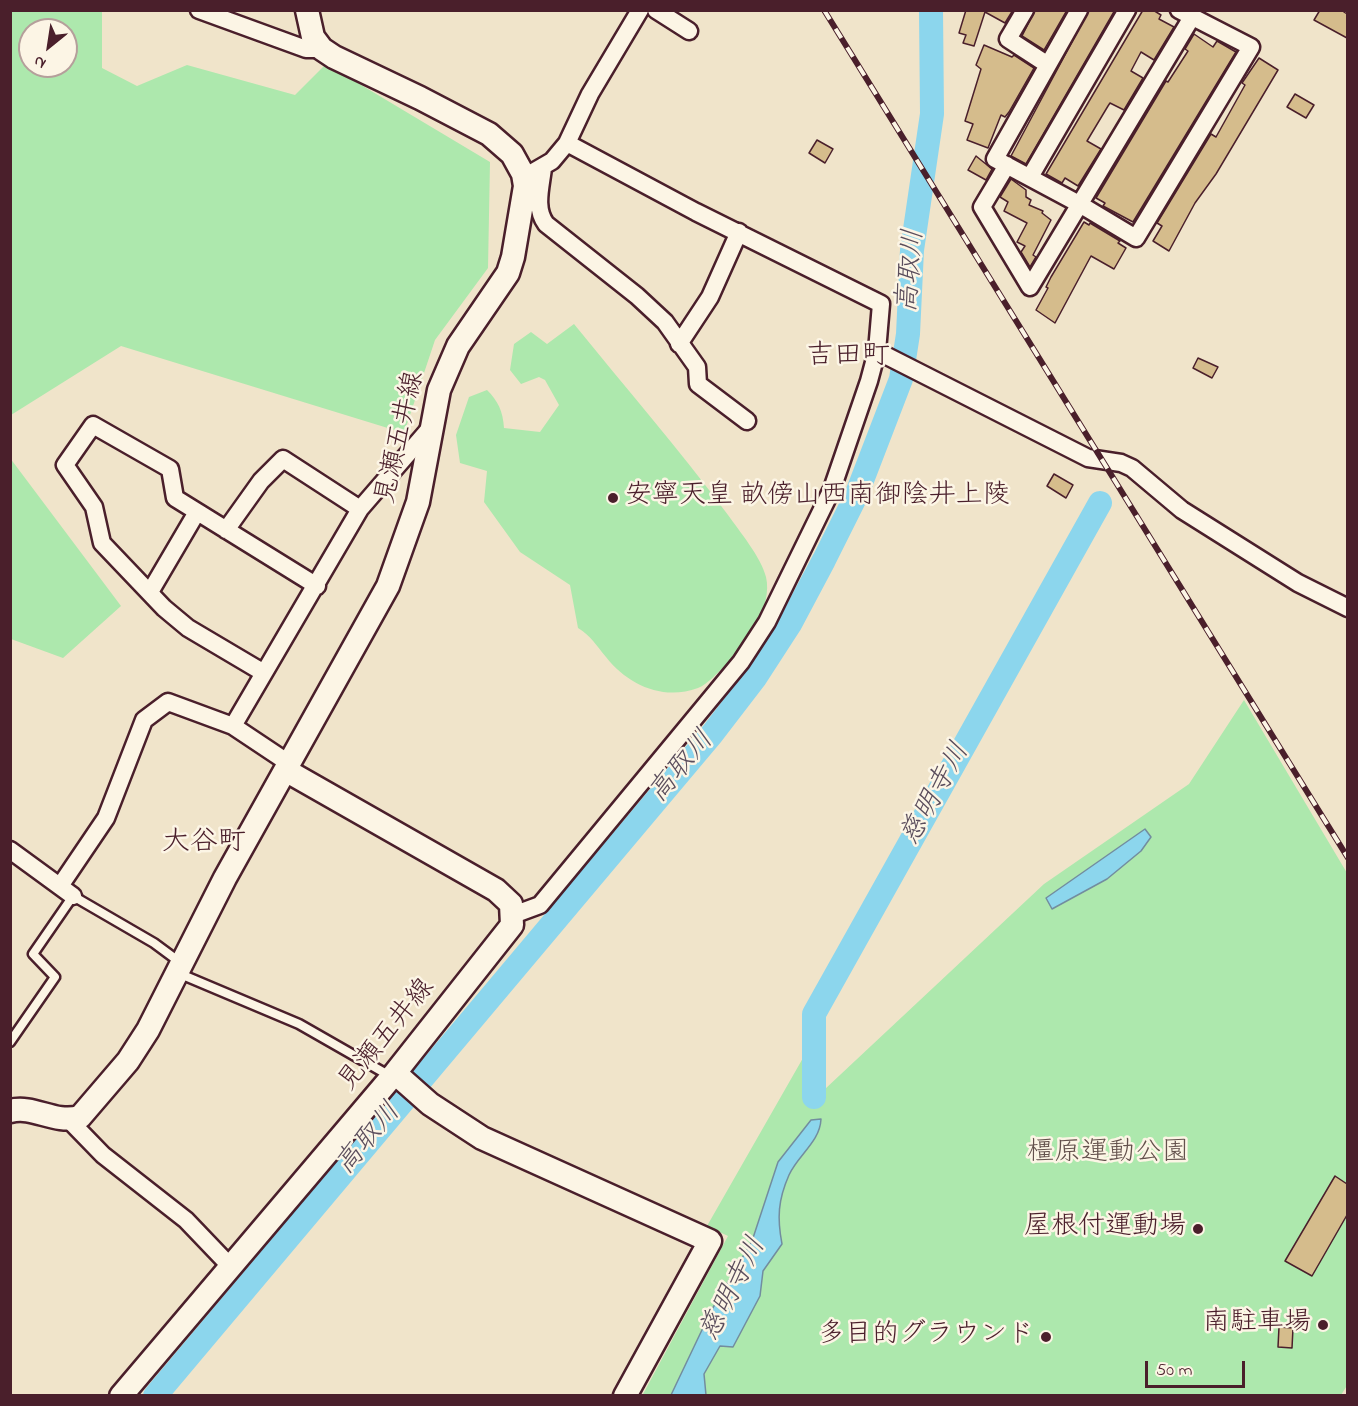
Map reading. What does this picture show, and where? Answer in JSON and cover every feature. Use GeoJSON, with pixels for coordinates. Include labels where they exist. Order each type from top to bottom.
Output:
{"type":"FeatureCollection","features":[{"type":"Feature","properties":{"kind":"main road"},"geometry":{"type":"LineString","coordinates":[[307,10],[314,37],[322,49],[489,134],[533,171]]}},
{"type":"Feature","properties":{"kind":"main road","name":"見瀬五井線"},"geometry":{"type":"LineString","coordinates":[[69,1120],[80,1117],[89,1109],[128,1061],[148,1030],[225,878],[289,768],[388,586],[418,502],[440,390],[458,346],[508,273],[513,257],[525,186],[533,171]]}},
{"type":"Feature","properties":{"kind":"main road"},"geometry":{"type":"LineString","coordinates":[[289,768],[496,890],[511,904],[513,915]]}},
{"type":"Feature","properties":{"kind":"main road","name":"見瀬五井線"},"geometry":{"type":"LineString","coordinates":[[121,1395],[396,1076],[506,935],[513,915]]}},
{"type":"Feature","properties":{"kind":"main road"},"geometry":{"type":"LineString","coordinates":[[396,1076],[430,1104],[482,1138],[710,1241],[626,1395]]}},
{"type":"Feature","properties":{"kind":"main road"},"geometry":{"type":"LineString","coordinates":[[11,1110],[22,1109],[55,1119],[69,1120]]}},
{"type":"Feature","properties":{"kind":"street"},"geometry":{"type":"LineString","coordinates":[[199,10],[306,49],[322,49]]}},
{"type":"Feature","properties":{"kind":"street"},"geometry":{"type":"LineString","coordinates":[[640,10],[590,94],[567,143],[552,161],[533,171],[540,216],[546,224],[638,296],[665,322],[697,367],[698,384],[747,421]]}},
{"type":"Feature","properties":{"kind":"street"},"geometry":{"type":"LineString","coordinates":[[656,10],[689,31]]}},
{"type":"Feature","properties":{"kind":"street"},"geometry":{"type":"LineString","coordinates":[[1025,10],[1008,39],[1048,65]]}},
{"type":"Feature","properties":{"kind":"street"},"geometry":{"type":"LineString","coordinates":[[1007,165],[982,207],[1030,287],[1081,205],[1186,14],[1251,47],[1136,238],[1081,205],[1030,177],[1007,165],[995,159],[1079,10]]}},
{"type":"Feature","properties":{"kind":"street"},"geometry":{"type":"LineString","coordinates":[[1030,177],[1127,10]]}},
{"type":"Feature","properties":{"kind":"street"},"geometry":{"type":"LineString","coordinates":[[513,915],[540,905],[755,642],[810,539],[832,489],[880,352],[881,304],[567,143]]}},
{"type":"Feature","properties":{"kind":"street"},"geometry":{"type":"LineString","coordinates":[[679,344],[710,297],[739,232]]}},
{"type":"Feature","properties":{"kind":"street"},"geometry":{"type":"LineString","coordinates":[[880,352],[1088,458],[1120,463],[1132,468],[1182,510],[1290,578],[1347,608]]}},
{"type":"Feature","properties":{"kind":"street"},"geometry":{"type":"LineString","coordinates":[[264,673],[175,619],[102,543],[94,507],[65,465],[93,425],[170,470],[176,498],[317,586]]}},
{"type":"Feature","properties":{"kind":"street"},"geometry":{"type":"LineString","coordinates":[[233,726],[360,509],[431,427]]}},
{"type":"Feature","properties":{"kind":"street"},"geometry":{"type":"LineString","coordinates":[[226,530],[261,481],[283,459],[360,509]]}},
{"type":"Feature","properties":{"kind":"street"},"geometry":{"type":"LineString","coordinates":[[150,592],[197,512]]}},
{"type":"Feature","properties":{"kind":"street"},"geometry":{"type":"LineString","coordinates":[[10,850],[67,891],[106,818],[140,727],[151,713],[168,702],[233,726],[289,768]]}},
{"type":"Feature","properties":{"kind":"street"},"geometry":{"type":"LineString","coordinates":[[69,1120],[103,1155],[186,1220],[230,1266]]}},
{"type":"Feature","properties":{"kind":"lane"},"geometry":{"type":"LineString","coordinates":[[10,1042],[55,977],[33,954],[67,891],[165,950],[180,968],[299,1024],[396,1076]]}},
{"type":"Feature","properties":{"kind":"green space"},"geometry":{"type":"Polygon","coordinates":[[[11,11],[102,11],[102,68],[137,86],[187,65],[295,95],[326,64],[490,162],[488,268],[435,340],[404,433],[121,346],[11,415],[11,11]]]}},
{"type":"Feature","properties":{"kind":"green space"},"geometry":{"type":"Polygon","coordinates":[[[574,324],[709,490],[750,545],[766,577],[766,600],[750,636],[734,657],[709,681],[698,688],[672,693],[647,688],[636,683],[615,667],[590,638],[578,628],[570,585],[520,552],[484,502],[487,471],[460,463],[456,435],[469,397],[487,390],[499,407],[504,428],[540,432],[559,405],[545,380],[539,377],[521,384],[510,370],[514,344],[531,332],[547,344],[574,324]]]}},
{"type":"Feature","properties":{"kind":"green space"},"geometry":{"type":"Polygon","coordinates":[[[10,458],[121,606],[63,658],[11,639],[10,458]]]}},
{"type":"Feature","properties":{"kind":"green space","name":"橿原運動公園"},"geometry":{"type":"Polygon","coordinates":[[[1244,700],[1347,873],[1348,1384],[1341,1395],[642,1396],[728,1236],[707,1226],[811,1044],[809,1104],[1044,884],[1189,784],[1244,700]]]}},
{"type":"Feature","properties":{"kind":"water"},"geometry":{"type":"Polygon","coordinates":[[[1145,829],[1151,837],[1141,851],[1107,879],[1052,909],[1046,898],[1145,829]]]}},
{"type":"Feature","properties":{"kind":"water"},"geometry":{"type":"Polygon","coordinates":[[[821,1119],[817,1135],[793,1168],[785,1184],[779,1226],[782,1244],[763,1271],[760,1296],[733,1347],[720,1346],[704,1374],[706,1395],[671,1395],[711,1311],[752,1241],[778,1162],[811,1120],[821,1119]]]}},
{"type":"Feature","properties":{"kind":"building"},"geometry":{"type":"Polygon","coordinates":[[[966,10],[1013,10],[1005,23],[985,12],[974,46],[963,43],[966,35],[959,33],[966,10]]]}},
{"type":"Feature","properties":{"kind":"building"},"geometry":{"type":"Polygon","coordinates":[[[1035,10],[1067,10],[1044,50],[1022,36],[1035,10]]]}},
{"type":"Feature","properties":{"kind":"building"},"geometry":{"type":"Polygon","coordinates":[[[1089,10],[1115,10],[1026,164],[1011,156],[1089,10]]]}},
{"type":"Feature","properties":{"kind":"building"},"geometry":{"type":"Polygon","coordinates":[[[1143,10],[1153,10],[1161,15],[1159,19],[1174,27],[1154,60],[1141,52],[1131,71],[1143,78],[1124,110],[1110,103],[1108,106],[1087,141],[1101,149],[1078,186],[1065,178],[1062,183],[1046,174],[1143,10]]]}},
{"type":"Feature","properties":{"kind":"building"},"geometry":{"type":"Polygon","coordinates":[[[1320,10],[1341,10],[1347,14],[1347,38],[1314,20],[1320,10]]]}},
{"type":"Feature","properties":{"kind":"building"},"geometry":{"type":"Polygon","coordinates":[[[1194,34],[1213,47],[1217,41],[1236,52],[1133,222],[1103,206],[1105,203],[1096,198],[1166,81],[1168,82],[1188,51],[1185,49],[1194,34]]]}},
{"type":"Feature","properties":{"kind":"building"},"geometry":{"type":"Polygon","coordinates":[[[984,45],[1012,57],[1014,55],[1034,68],[1009,112],[1005,117],[1001,115],[988,148],[967,140],[973,124],[965,121],[981,69],[976,65],[984,45]]]}},
{"type":"Feature","properties":{"kind":"building"},"geometry":{"type":"Polygon","coordinates":[[[1259,58],[1278,70],[1216,174],[1195,203],[1169,251],[1153,241],[1162,226],[1157,223],[1211,134],[1216,137],[1245,85],[1242,83],[1259,58]]]}},
{"type":"Feature","properties":{"kind":"building"},"geometry":{"type":"Polygon","coordinates":[[[1295,94],[1314,105],[1306,118],[1287,107],[1295,94]]]}},
{"type":"Feature","properties":{"kind":"building"},"geometry":{"type":"Polygon","coordinates":[[[817,140],[833,149],[825,163],[809,153],[817,140]]]}},
{"type":"Feature","properties":{"kind":"building"},"geometry":{"type":"Polygon","coordinates":[[[976,156],[992,169],[986,180],[968,170],[976,156]]]}},
{"type":"Feature","properties":{"kind":"building"},"geometry":{"type":"Polygon","coordinates":[[[1011,179],[1026,190],[1026,197],[1031,200],[1029,205],[1043,211],[1042,213],[1051,220],[1033,255],[1036,257],[1030,267],[1021,252],[1025,246],[1017,242],[1027,223],[1004,211],[1008,202],[1000,197],[1011,179]]]}},
{"type":"Feature","properties":{"kind":"building"},"geometry":{"type":"Polygon","coordinates":[[[1084,222],[1089,225],[1090,223],[1120,241],[1118,243],[1126,248],[1114,269],[1091,256],[1055,323],[1036,310],[1048,288],[1046,287],[1051,277],[1084,222]]]}},
{"type":"Feature","properties":{"kind":"building"},"geometry":{"type":"Polygon","coordinates":[[[1198,358],[1218,367],[1212,378],[1193,368],[1198,358]]]}},
{"type":"Feature","properties":{"kind":"building"},"geometry":{"type":"Polygon","coordinates":[[[1054,474],[1073,485],[1066,498],[1047,486],[1054,474]]]}},
{"type":"Feature","properties":{"kind":"building"},"geometry":{"type":"Polygon","coordinates":[[[1335,1176],[1347,1184],[1347,1215],[1312,1276],[1285,1261],[1335,1176]]]}},
{"type":"Feature","properties":{"kind":"building"},"geometry":{"type":"Polygon","coordinates":[[[1279,1327],[1293,1328],[1292,1348],[1278,1347],[1279,1327]]]}},
{"type":"Feature","properties":{"kind":"waterway","name":"高取川"},"geometry":{"type":"LineString","coordinates":[[155,1396],[712,734],[755,678],[790,624],[856,496],[901,379],[908,334],[912,250],[932,114],[931,10]]}},
{"type":"Feature","properties":{"kind":"waterway","name":"慈明寺川"},"geometry":{"type":"LineString","coordinates":[[814,1097],[814,1014],[1100,503]]}},
{"type":"Feature","properties":{"kind":"railway"},"geometry":{"type":"LineString","coordinates":[[824,10],[1348,858]]}},
{"type":"Feature","properties":{"kind":"place","name":"安寧天皇 畝傍山西南御陰井上陵"},"geometry":{"type":"Point","coordinates":[613,498]}},
{"type":"Feature","properties":{"kind":"place","name":"屋根付運動場"},"geometry":{"type":"Point","coordinates":[1198,1229]}},
{"type":"Feature","properties":{"kind":"place","name":"南駐車場"},"geometry":{"type":"Point","coordinates":[1323,1325]}},
{"type":"Feature","properties":{"kind":"place","name":"多目的グラウンド"},"geometry":{"type":"Point","coordinates":[1046,1337]}},
{"type":"Feature","properties":{"kind":"district","name":"吉田町"},"geometry":{"type":"Point","coordinates":[848,358]}},
{"type":"Feature","properties":{"kind":"district","name":"大谷町"},"geometry":{"type":"Point","coordinates":[204,844]}}]}
